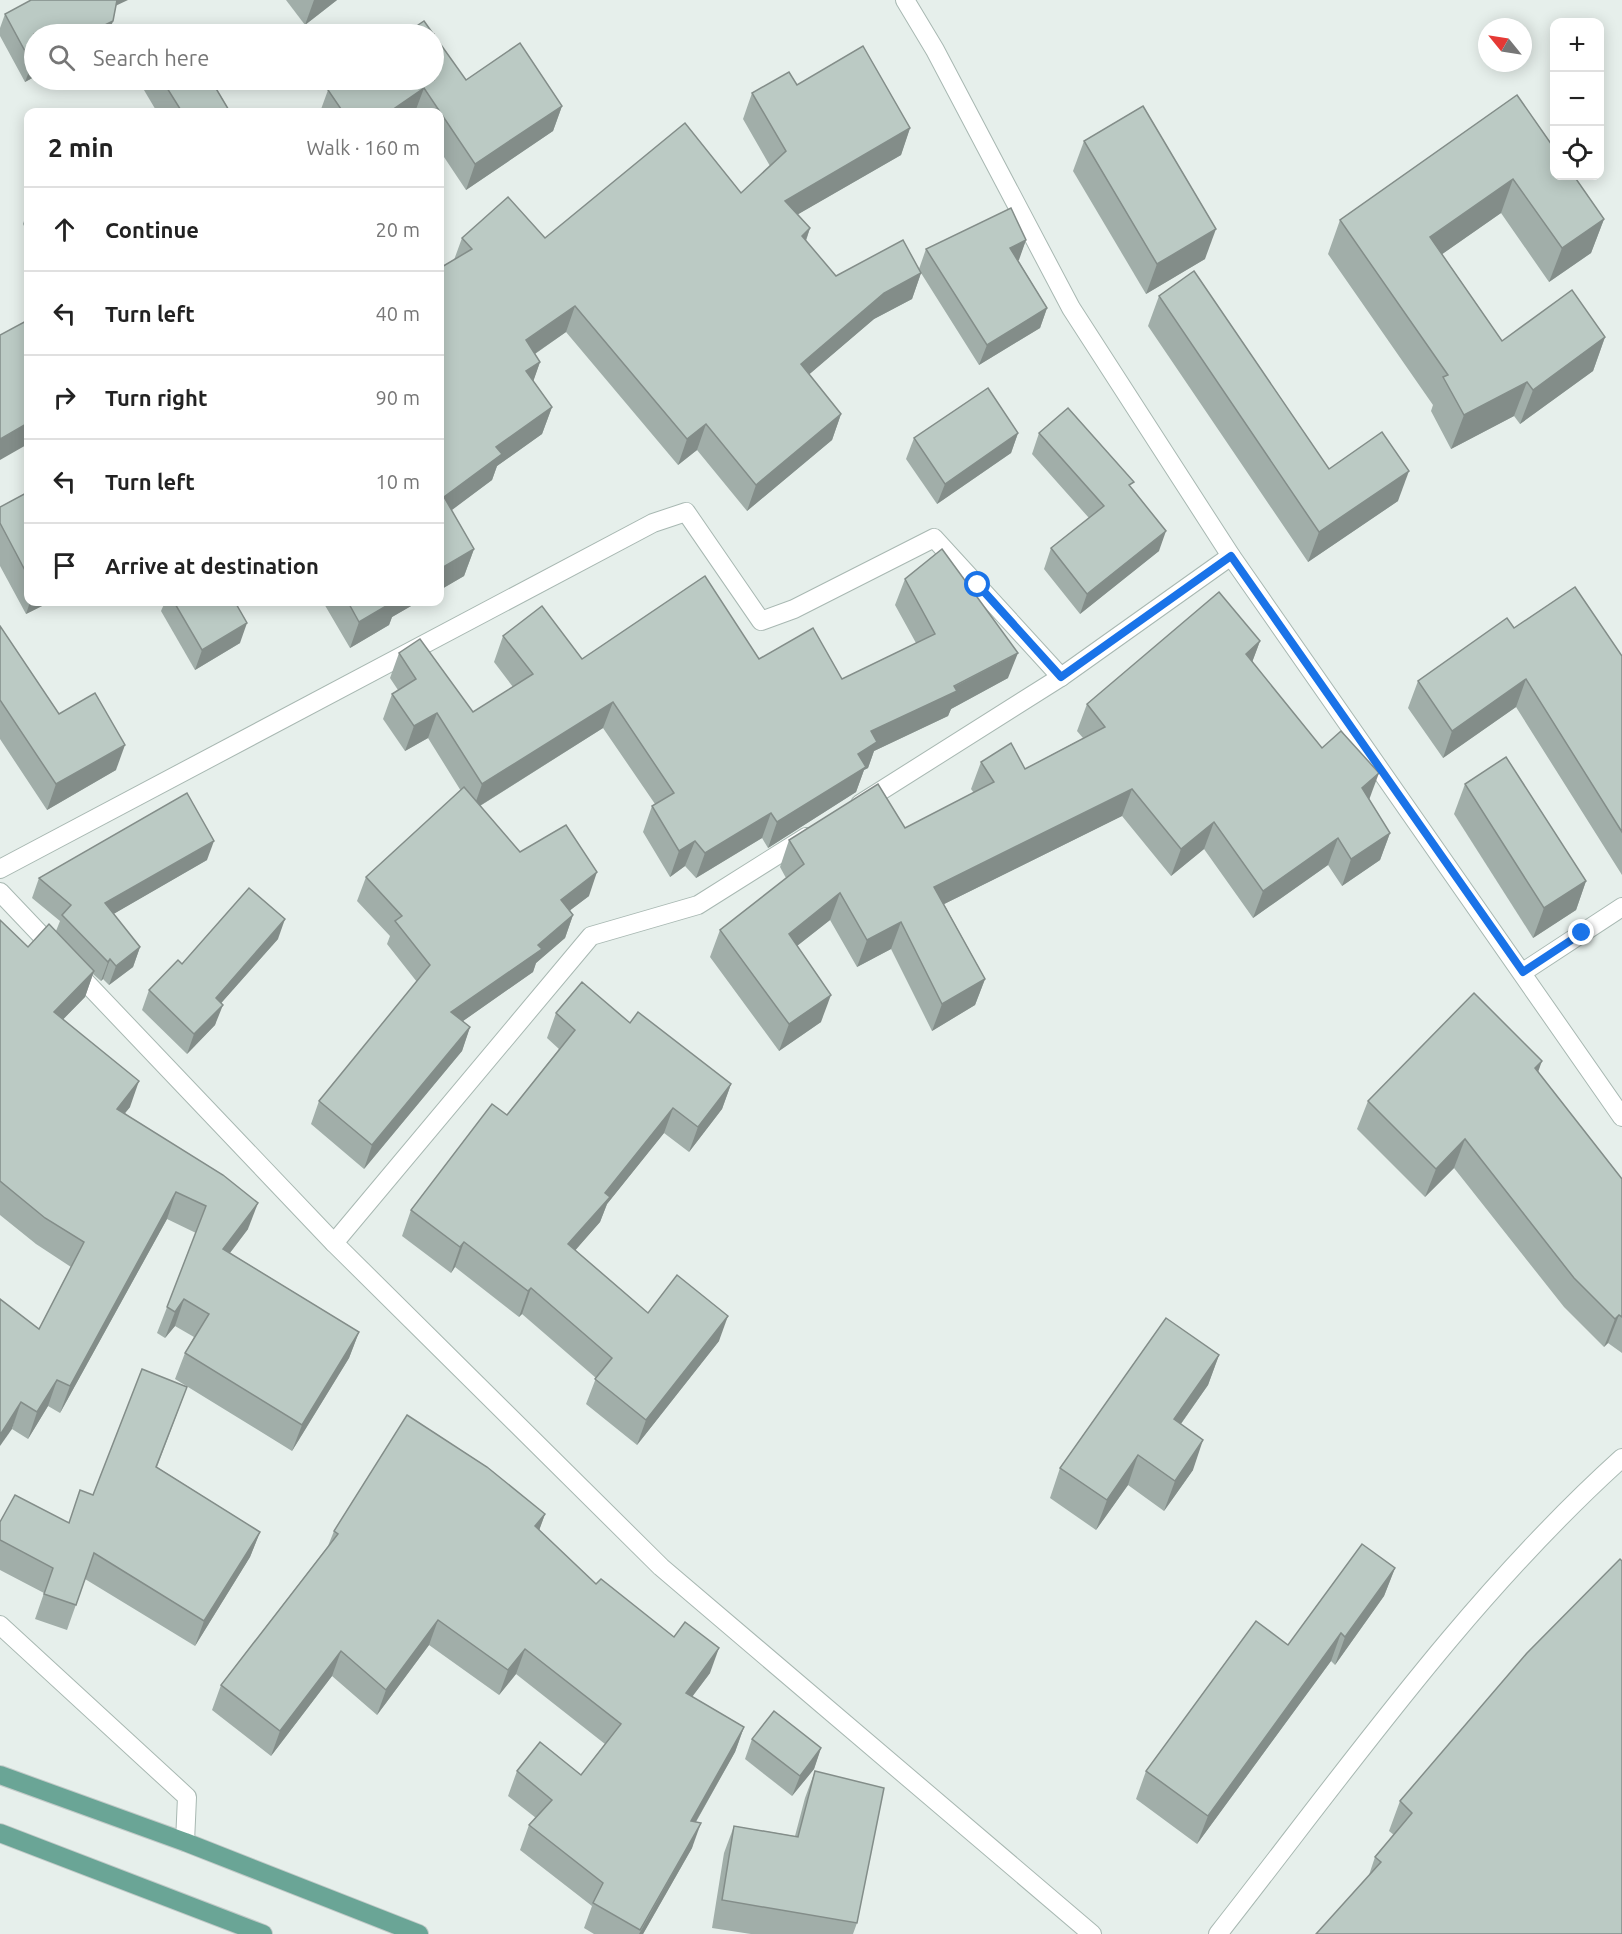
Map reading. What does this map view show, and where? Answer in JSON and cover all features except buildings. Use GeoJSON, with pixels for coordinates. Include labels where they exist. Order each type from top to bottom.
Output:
{"type":"FeatureCollection","features":[{"type":"Feature","properties":{"kind":"main road"},"geometry":{"type":"LineString","coordinates":[[0,1775],[184,1842],[418,1934]]}},
{"type":"Feature","properties":{"kind":"main road"},"geometry":{"type":"LineString","coordinates":[[0,1833],[263,1934]]}},
{"type":"Feature","properties":{"kind":"street"},"geometry":{"type":"LineString","coordinates":[[905,0],[935,50],[1071,308],[1231,556],[1622,1117]]}},
{"type":"Feature","properties":{"kind":"street"},"geometry":{"type":"LineString","coordinates":[[0,869],[653,523],[686,512],[761,621],[794,609],[934,538],[1061,677]]}},
{"type":"Feature","properties":{"kind":"street"},"geometry":{"type":"LineString","coordinates":[[849,810],[1061,677],[1231,556]]}},
{"type":"Feature","properties":{"kind":"street"},"geometry":{"type":"LineString","coordinates":[[334,1243],[591,936],[698,906],[819,830]]}},
{"type":"Feature","properties":{"kind":"street"},"geometry":{"type":"LineString","coordinates":[[0,892],[334,1243],[660,1567],[1092,1934]]}},
{"type":"Feature","properties":{"kind":"street"},"geometry":{"type":"LineString","coordinates":[[1523,972],[1622,907]]}},
{"type":"Feature","properties":{"kind":"street"},"geometry":{"type":"LineString","coordinates":[[1218,1934],[1454,1632],[1592,1485],[1622,1458]]}},
{"type":"Feature","properties":{"kind":"street"},"geometry":{"type":"LineString","coordinates":[[0,1625],[187,1797],[184,1842]]}},
{"type":"Feature","properties":{"kind":"route"},"geometry":{"type":"LineString","coordinates":[[978,585],[1061,677],[1231,556],[1523,972],[1582,933]]}}]}
